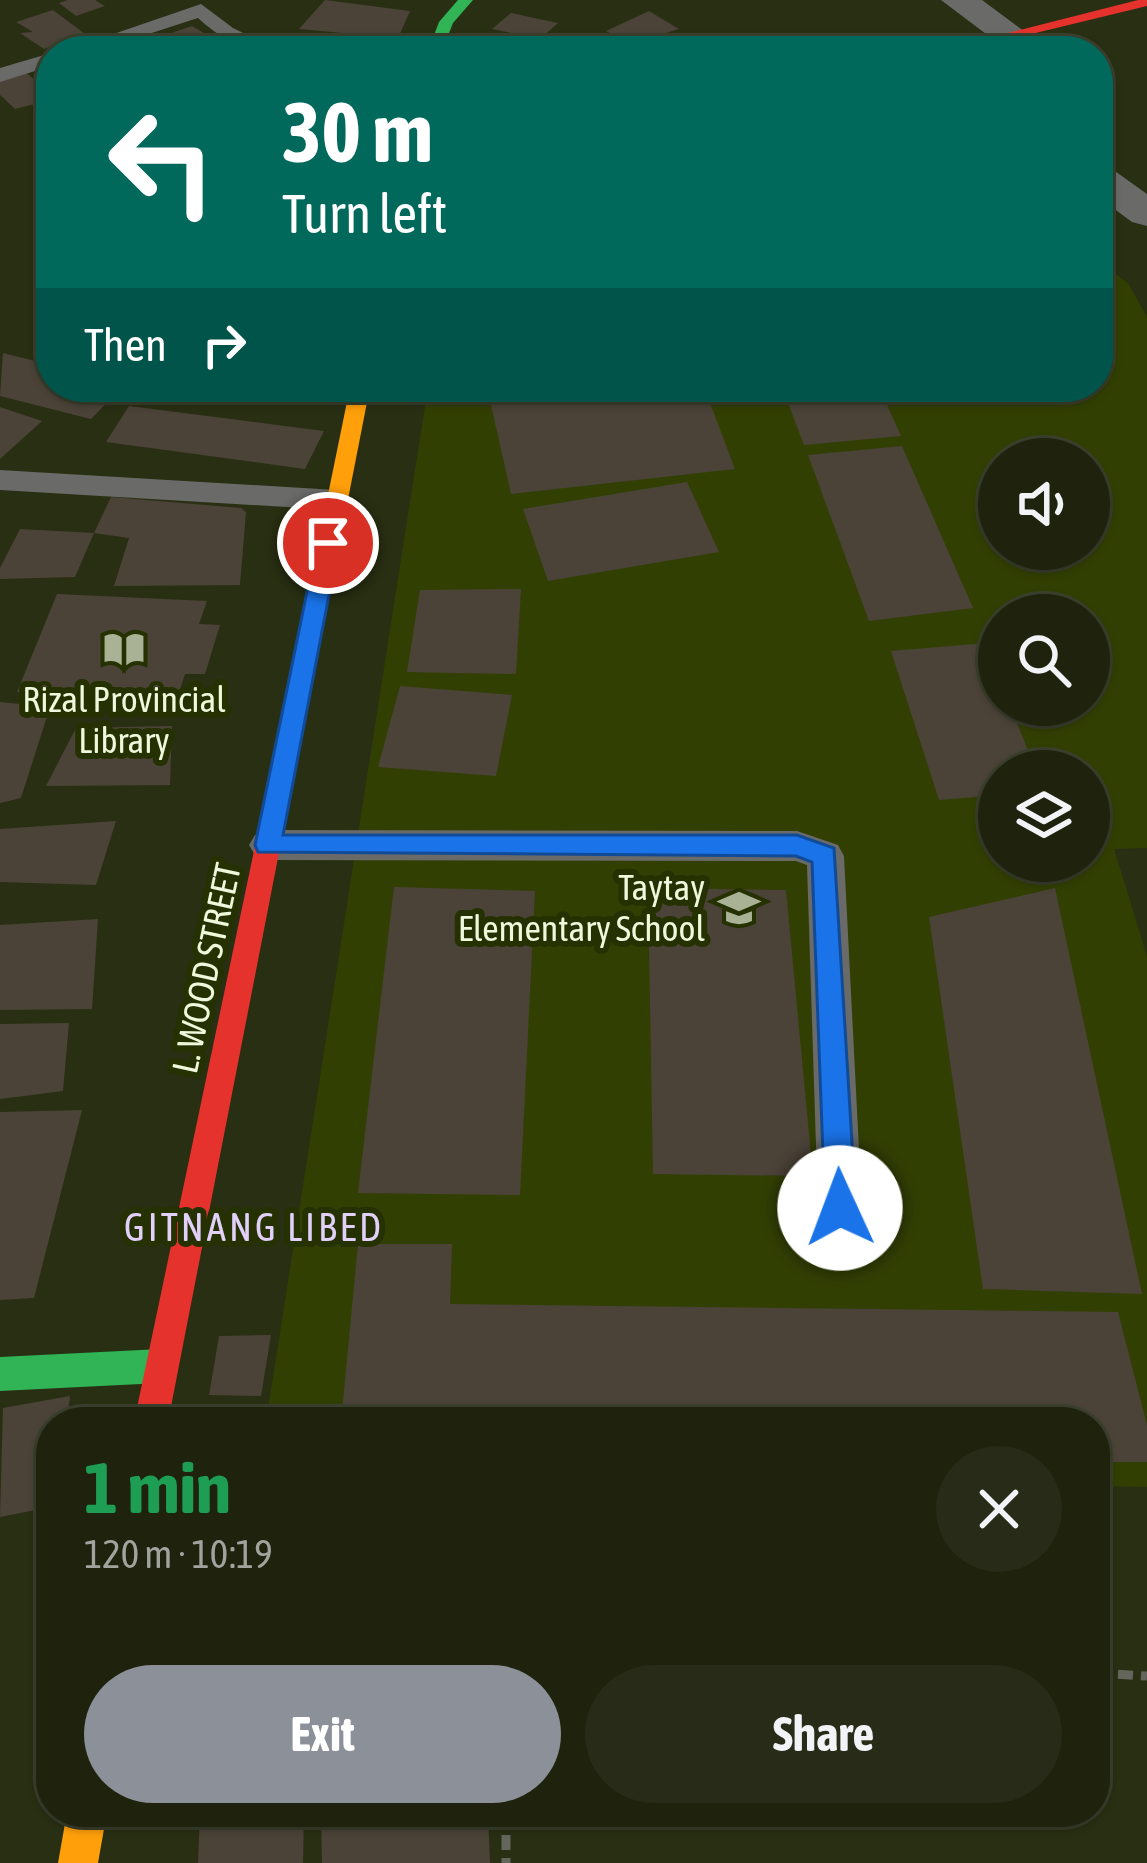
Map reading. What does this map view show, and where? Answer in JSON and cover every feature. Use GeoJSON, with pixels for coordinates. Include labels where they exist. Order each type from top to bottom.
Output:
{"type":"FeatureCollection","features":[{"type":"Feature","properties":{"kind":"main road"},"geometry":{"type":"LineString","coordinates":[[441,36],[446,22],[466,0]]}},
{"type":"Feature","properties":{"kind":"main road"},"geometry":{"type":"LineString","coordinates":[[994,36],[1143,3]]}},
{"type":"Feature","properties":{"kind":"main road","name":"L. WOOD STREET"},"geometry":{"type":"LineString","coordinates":[[154,1407],[357,402]]}},
{"type":"Feature","properties":{"kind":"main road"},"geometry":{"type":"LineString","coordinates":[[0,1374],[161,1366]]}},
{"type":"Feature","properties":{"kind":"main road"},"geometry":{"type":"LineString","coordinates":[[78,1863],[84,1827]]}},
{"type":"Feature","properties":{"kind":"street"},"geometry":{"type":"LineString","coordinates":[[958,0],[1007,32]]}},
{"type":"Feature","properties":{"kind":"street"},"geometry":{"type":"LineString","coordinates":[[1113,189],[1147,213]]}},
{"type":"Feature","properties":{"kind":"lane"},"geometry":{"type":"LineString","coordinates":[[116,36],[201,5],[235,36]]}},
{"type":"Feature","properties":{"kind":"lane"},"geometry":{"type":"LineString","coordinates":[[0,75],[36,64]]}},
{"type":"Feature","properties":{"kind":"lane"},"geometry":{"type":"LineString","coordinates":[[0,480],[336,500]]}},
{"type":"Feature","properties":{"kind":"lane"},"geometry":{"type":"LineString","coordinates":[[268,845],[797,846],[825,856],[840,1208]]}},
{"type":"Feature","properties":{"kind":"path"},"geometry":{"type":"LineString","coordinates":[[1110,1674],[1147,1676]]}},
{"type":"Feature","properties":{"kind":"path"},"geometry":{"type":"LineString","coordinates":[[506,1827],[506,1863]]}},
{"type":"Feature","properties":{"kind":"shaded area","name":"Taytay Elementary School"},"geometry":{"type":"Polygon","coordinates":[[[1113,272],[1128,283],[1147,317],[1147,848],[1114,849],[1147,956],[1147,1487],[1110,1486],[1110,1407],[268,1407],[426,402],[1113,402],[1113,272]]]}},
{"type":"Feature","properties":{"kind":"building"},"geometry":{"type":"Polygon","coordinates":[[[95,0],[105,6],[76,16],[59,3],[95,0]]]}},
{"type":"Feature","properties":{"kind":"building"},"geometry":{"type":"Polygon","coordinates":[[[325,0],[410,11],[399,36],[299,29],[325,0]]]}},
{"type":"Feature","properties":{"kind":"building"},"geometry":{"type":"Polygon","coordinates":[[[53,10],[85,34],[36,36],[36,44],[20,33],[33,32],[16,22],[53,10]]]}},
{"type":"Feature","properties":{"kind":"building"},"geometry":{"type":"Polygon","coordinates":[[[649,11],[679,29],[656,36],[615,36],[606,31],[649,11]]]}},
{"type":"Feature","properties":{"kind":"building"},"geometry":{"type":"Polygon","coordinates":[[[511,13],[558,23],[543,36],[492,29],[511,13]]]}},
{"type":"Feature","properties":{"kind":"building"},"geometry":{"type":"Polygon","coordinates":[[[192,26],[209,36],[162,36],[192,26]]]}},
{"type":"Feature","properties":{"kind":"building"},"geometry":{"type":"Polygon","coordinates":[[[25,72],[36,81],[36,104],[15,109],[0,95],[0,80],[25,72]]]}},
{"type":"Feature","properties":{"kind":"building"},"geometry":{"type":"Polygon","coordinates":[[[3,353],[36,361],[36,402],[107,402],[91,419],[0,396],[3,353]]]}},
{"type":"Feature","properties":{"kind":"building"},"geometry":{"type":"Polygon","coordinates":[[[490,402],[710,402],[735,469],[511,494],[490,402]]]}},
{"type":"Feature","properties":{"kind":"building"},"geometry":{"type":"Polygon","coordinates":[[[788,402],[886,402],[901,436],[804,445],[788,402]]]}},
{"type":"Feature","properties":{"kind":"building"},"geometry":{"type":"Polygon","coordinates":[[[129,406],[324,431],[305,469],[106,442],[129,406]]]}},
{"type":"Feature","properties":{"kind":"building"},"geometry":{"type":"Polygon","coordinates":[[[0,407],[42,421],[0,459],[0,407]]]}},
{"type":"Feature","properties":{"kind":"building"},"geometry":{"type":"Polygon","coordinates":[[[902,446],[973,608],[869,621],[808,455],[902,446]]]}},
{"type":"Feature","properties":{"kind":"building"},"geometry":{"type":"Polygon","coordinates":[[[687,482],[719,552],[548,581],[523,509],[687,482]]]}},
{"type":"Feature","properties":{"kind":"building"},"geometry":{"type":"Polygon","coordinates":[[[111,497],[241,508],[246,512],[240,585],[114,586],[129,538],[94,533],[111,497]]]}},
{"type":"Feature","properties":{"kind":"building"},"geometry":{"type":"Polygon","coordinates":[[[20,529],[94,533],[75,577],[0,579],[0,568],[20,529]]]}},
{"type":"Feature","properties":{"kind":"building"},"geometry":{"type":"Polygon","coordinates":[[[521,589],[516,674],[407,672],[420,590],[521,589]]]}},
{"type":"Feature","properties":{"kind":"building","name":"Rizal Provincial Library"},"geometry":{"type":"Polygon","coordinates":[[[57,594],[207,601],[199,624],[220,625],[205,674],[185,674],[177,699],[17,692],[57,594]]]}},
{"type":"Feature","properties":{"kind":"building"},"geometry":{"type":"Polygon","coordinates":[[[978,644],[978,726],[1018,726],[1028,750],[978,750],[978,797],[939,800],[891,651],[978,644]]]}},
{"type":"Feature","properties":{"kind":"building"},"geometry":{"type":"Polygon","coordinates":[[[400,686],[512,695],[496,776],[378,767],[400,686]]]}},
{"type":"Feature","properties":{"kind":"building"},"geometry":{"type":"Polygon","coordinates":[[[0,702],[50,707],[21,798],[0,803],[0,702]]]}},
{"type":"Feature","properties":{"kind":"building"},"geometry":{"type":"Polygon","coordinates":[[[172,726],[170,785],[46,786],[76,728],[172,726]]]}},
{"type":"Feature","properties":{"kind":"building"},"geometry":{"type":"Polygon","coordinates":[[[116,821],[96,885],[0,882],[0,829],[116,821]]]}},
{"type":"Feature","properties":{"kind":"building"},"geometry":{"type":"Polygon","coordinates":[[[394,887],[535,891],[520,1195],[358,1193],[394,887]]]}},
{"type":"Feature","properties":{"kind":"building"},"geometry":{"type":"Polygon","coordinates":[[[648,888],[786,890],[813,1176],[653,1174],[648,888]]]}},
{"type":"Feature","properties":{"kind":"building"},"geometry":{"type":"Polygon","coordinates":[[[1055,888],[1142,1294],[983,1289],[929,917],[1055,888]]]}},
{"type":"Feature","properties":{"kind":"building"},"geometry":{"type":"Polygon","coordinates":[[[98,919],[92,1009],[0,1010],[0,925],[98,919]]]}},
{"type":"Feature","properties":{"kind":"building"},"geometry":{"type":"Polygon","coordinates":[[[69,1023],[63,1091],[0,1099],[0,1024],[69,1023]]]}},
{"type":"Feature","properties":{"kind":"building"},"geometry":{"type":"Polygon","coordinates":[[[82,1110],[34,1298],[0,1300],[0,1112],[82,1110]]]}},
{"type":"Feature","properties":{"kind":"building"},"geometry":{"type":"Polygon","coordinates":[[[358,1244],[452,1244],[450,1304],[1118,1312],[1147,1425],[1147,1462],[1110,1462],[1110,1407],[342,1407],[358,1244]]]}},
{"type":"Feature","properties":{"kind":"building"},"geometry":{"type":"Polygon","coordinates":[[[271,1335],[261,1396],[209,1395],[219,1336],[271,1335]]]}},
{"type":"Feature","properties":{"kind":"building"},"geometry":{"type":"Polygon","coordinates":[[[70,1396],[69,1407],[36,1407],[36,1510],[0,1517],[3,1408],[70,1396]]]}},
{"type":"Feature","properties":{"kind":"building"},"geometry":{"type":"Polygon","coordinates":[[[199,1827],[304,1827],[303,1863],[198,1863],[199,1827]]]}},
{"type":"Feature","properties":{"kind":"building"},"geometry":{"type":"Polygon","coordinates":[[[321,1827],[489,1827],[490,1863],[322,1863],[321,1827]]]}},
{"type":"Feature","properties":{"kind":"traffic: fast"},"geometry":{"type":"LineString","coordinates":[[441,36],[446,22],[466,0]]}},
{"type":"Feature","properties":{"kind":"traffic: fast"},"geometry":{"type":"LineString","coordinates":[[0,1374],[161,1366]]}},
{"type":"Feature","properties":{"kind":"traffic: slow"},"geometry":{"type":"LineString","coordinates":[[312,627],[357,402]]}},
{"type":"Feature","properties":{"kind":"traffic: slow"},"geometry":{"type":"LineString","coordinates":[[78,1863],[84,1827]]}},
{"type":"Feature","properties":{"kind":"traffic: jam"},"geometry":{"type":"LineString","coordinates":[[1006,36],[1147,2]]}},
{"type":"Feature","properties":{"kind":"traffic: jam"},"geometry":{"type":"LineString","coordinates":[[154,1407],[312,627]]}},
{"type":"Feature","properties":{"kind":"place","name":"Rizal Provincial Library"},"geometry":{"type":"Point","coordinates":[124,649]}},
{"type":"Feature","properties":{"kind":"place","name":"Taytay Elementary School"},"geometry":{"type":"Point","coordinates":[739,908]}},
{"type":"Feature","properties":{"kind":"district","name":"GITNANG LIBED"},"geometry":{"type":"Point","coordinates":[254,1227]}},
{"type":"Feature","properties":{"kind":"route"},"geometry":{"type":"LineString","coordinates":[[328,543],[268,845],[797,846],[825,856],[840,1208]]}}]}
